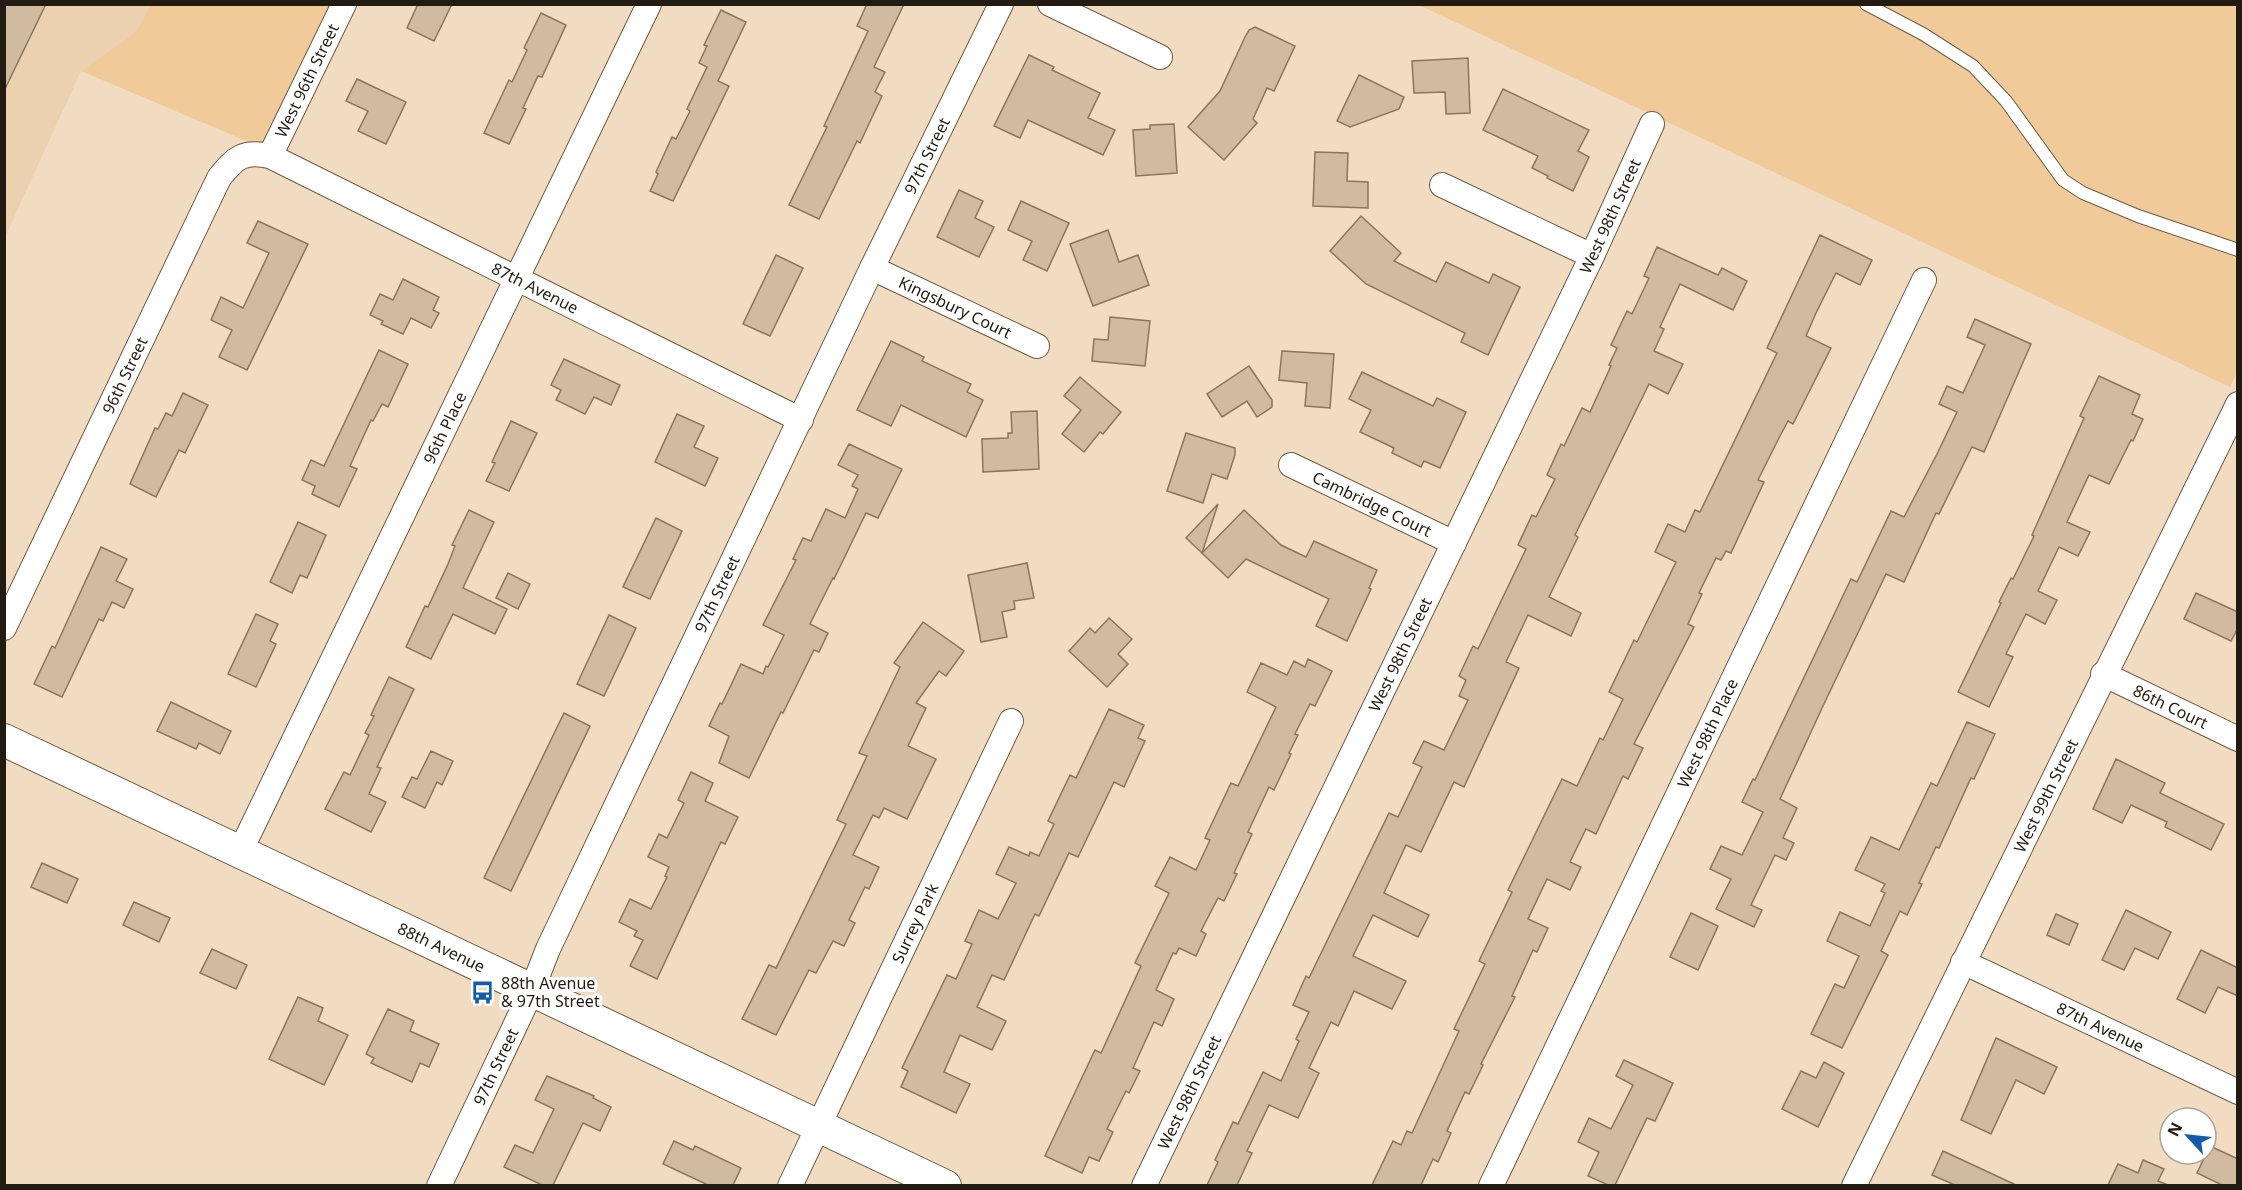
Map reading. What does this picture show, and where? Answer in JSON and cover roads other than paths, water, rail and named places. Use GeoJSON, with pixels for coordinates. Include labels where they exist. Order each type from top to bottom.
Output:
{"type":"FeatureCollection","features":[{"type":"Feature","properties":{"kind":"street","name":"West 96th Street"},"geometry":{"type":"LineString","coordinates":[[270,156],[344,4]]}},
{"type":"Feature","properties":{"kind":"street","name":"96th Place"},"geometry":{"type":"LineString","coordinates":[[240,852],[649,4]]}},
{"type":"Feature","properties":{"kind":"street","name":"97th Street"},"geometry":{"type":"LineString","coordinates":[[440,1185],[532,990],[553,938],[872,268],[1001,4]]}},
{"type":"Feature","properties":{"kind":"street"},"geometry":{"type":"LineString","coordinates":[[1050,4],[1160,57]]}},
{"type":"Feature","properties":{"kind":"street","name":"West 98th Street"},"geometry":{"type":"LineString","coordinates":[[1144,1185],[1592,256],[1652,124]]}},
{"type":"Feature","properties":{"kind":"street","name":"96th Street"},"geometry":{"type":"LineString","coordinates":[[4,628],[219,178],[230,164],[244,154],[256,153],[270,156]]}},
{"type":"Feature","properties":{"kind":"street","name":"87th Avenue"},"geometry":{"type":"LineString","coordinates":[[270,156],[801,420]]}},
{"type":"Feature","properties":{"kind":"street"},"geometry":{"type":"LineString","coordinates":[[1442,185],[1592,256]]}},
{"type":"Feature","properties":{"kind":"street","name":"Kingsbury Court"},"geometry":{"type":"LineString","coordinates":[[872,268],[1037,346]]}},
{"type":"Feature","properties":{"kind":"street","name":"West 98th Place"},"geometry":{"type":"LineString","coordinates":[[1491,1185],[1924,280]]}},
{"type":"Feature","properties":{"kind":"street","name":"West 99th Street"},"geometry":{"type":"LineString","coordinates":[[1854,1185],[2103,674],[2238,404]]}},
{"type":"Feature","properties":{"kind":"street","name":"Cambridge Court"},"geometry":{"type":"LineString","coordinates":[[1291,465],[1454,543]]}},
{"type":"Feature","properties":{"kind":"street","name":"86th Court"},"geometry":{"type":"LineString","coordinates":[[2103,674],[2238,739]]}},
{"type":"Feature","properties":{"kind":"street","name":"Surrey Park"},"geometry":{"type":"LineString","coordinates":[[790,1185],[1011,721]]}},
{"type":"Feature","properties":{"kind":"street","name":"88th Avenue"},"geometry":{"type":"LineString","coordinates":[[4,740],[945,1185]]}},
{"type":"Feature","properties":{"kind":"street","name":"87th Avenue"},"geometry":{"type":"LineString","coordinates":[[1963,962],[2238,1092]]}},
{"type":"Feature","properties":{"kind":"lane"},"geometry":{"type":"LineString","coordinates":[[1866,4],[1923,34],[1973,66],[2006,101],[2063,180],[2084,193],[2138,216],[2238,250]]}},
{"type":"Feature","properties":{"kind":"place","name":"88th Avenue & 97th Street"},"geometry":{"type":"Point","coordinates":[483,992]}}]}
